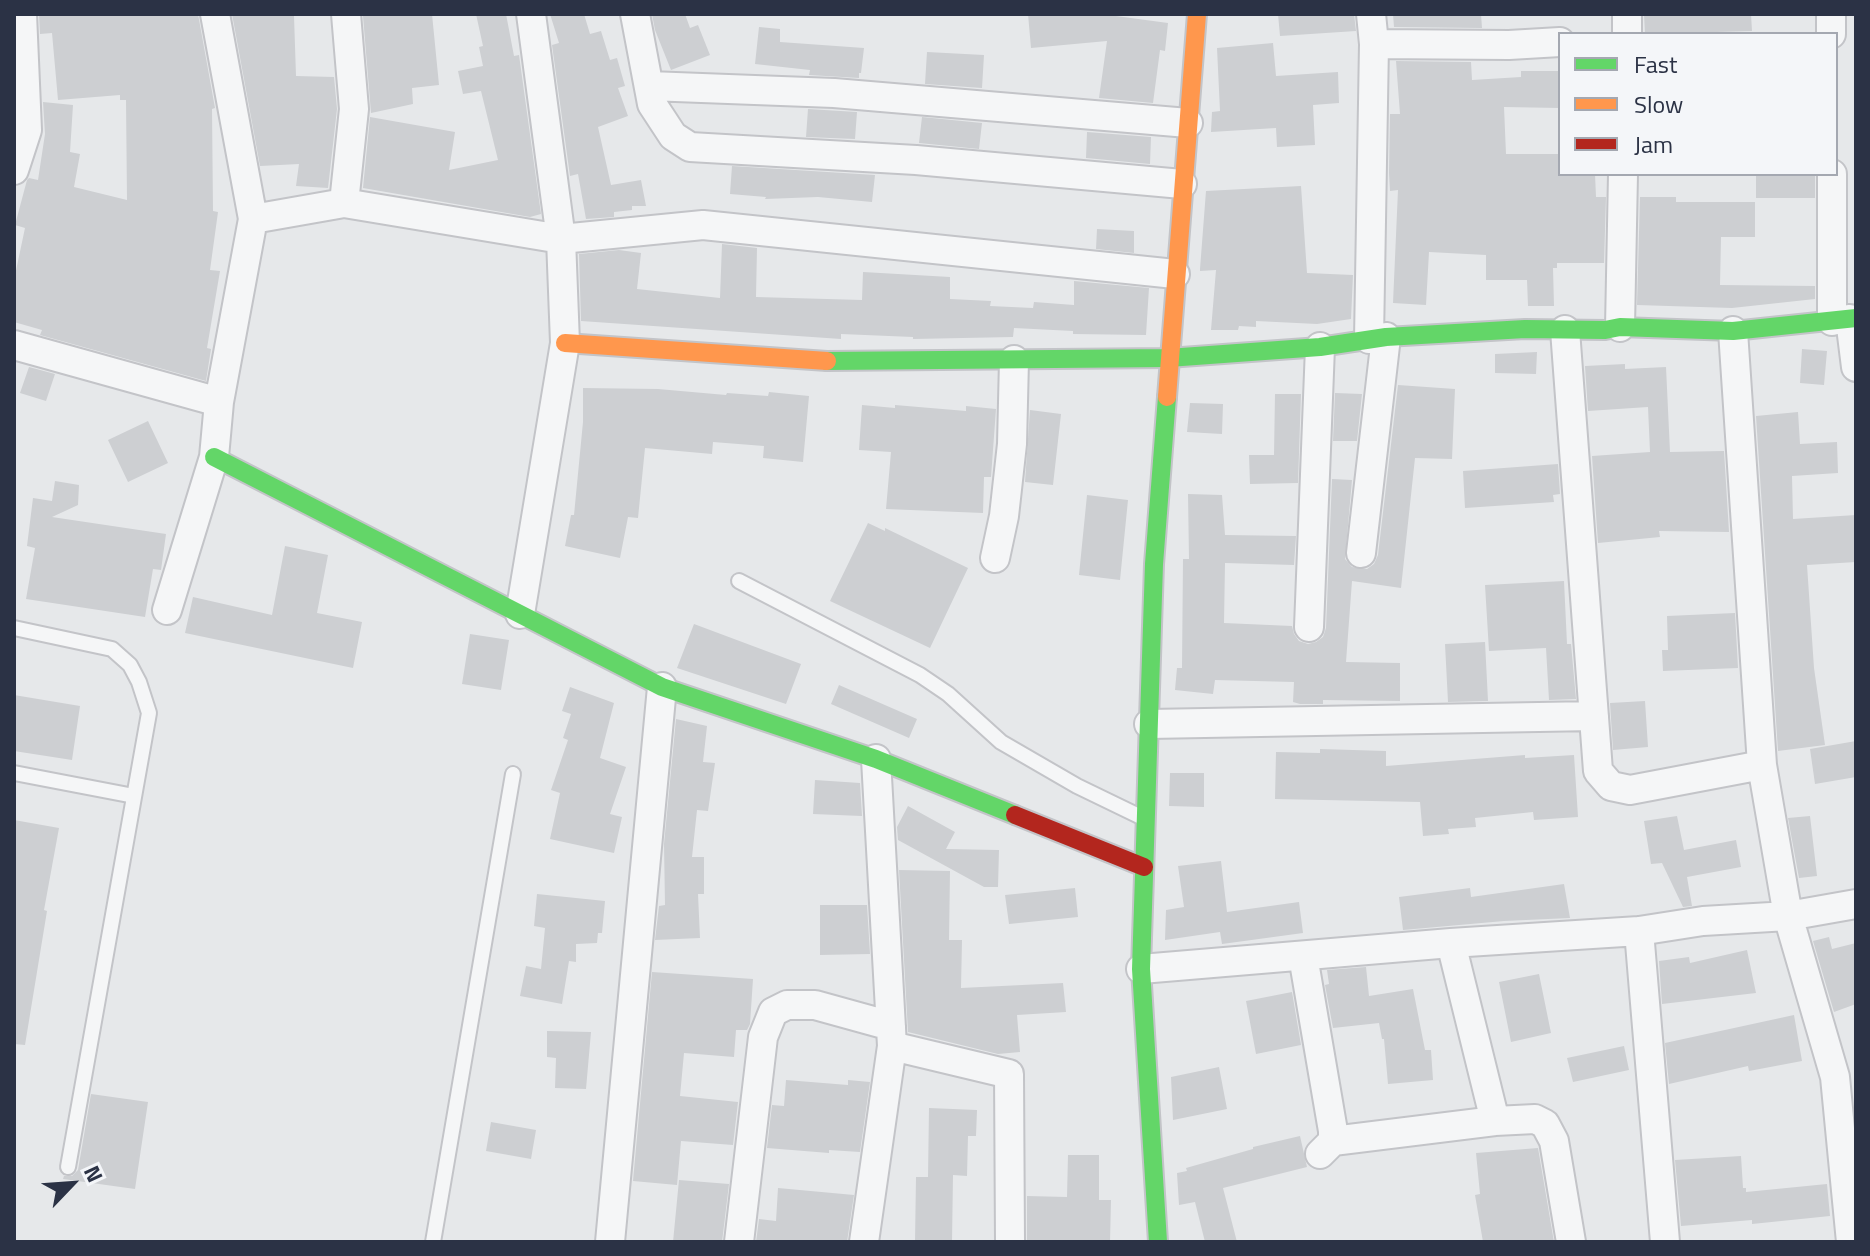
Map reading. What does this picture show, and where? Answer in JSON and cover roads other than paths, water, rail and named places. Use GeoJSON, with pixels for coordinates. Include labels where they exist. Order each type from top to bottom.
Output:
{"type":"FeatureCollection","features":[{"type":"Feature","properties":{"kind":"street"},"geometry":{"type":"LineString","coordinates":[[14,170],[27,130],[22,14]]}},
{"type":"Feature","properties":{"kind":"street"},"geometry":{"type":"LineString","coordinates":[[167,610],[214,457],[219,402],[253,219],[215,14]]}},
{"type":"Feature","properties":{"kind":"street"},"geometry":{"type":"LineString","coordinates":[[344,203],[354,109],[346,14]]}},
{"type":"Feature","properties":{"kind":"street"},"geometry":{"type":"LineString","coordinates":[[520,614],[565,343],[561,239],[531,14]]}},
{"type":"Feature","properties":{"kind":"street"},"geometry":{"type":"LineString","coordinates":[[635,14],[652,104],[673,136],[690,147],[916,160],[1182,184]]}},
{"type":"Feature","properties":{"kind":"street"},"geometry":{"type":"LineString","coordinates":[[1158,1242],[1141,969],[1144,867],[1154,564],[1197,14]]}},
{"type":"Feature","properties":{"kind":"street"},"geometry":{"type":"LineString","coordinates":[[1361,553],[1378,338],[1371,14]]}},
{"type":"Feature","properties":{"kind":"street"},"geometry":{"type":"LineString","coordinates":[[1374,44],[1558,42]]}},
{"type":"Feature","properties":{"kind":"street"},"geometry":{"type":"LineString","coordinates":[[649,86],[834,93],[1188,123]]}},
{"type":"Feature","properties":{"kind":"street"},"geometry":{"type":"LineString","coordinates":[[1620,327],[1623,176]]}},
{"type":"Feature","properties":{"kind":"street"},"geometry":{"type":"LineString","coordinates":[[1832,176],[1846,319],[1856,367]]}},
{"type":"Feature","properties":{"kind":"street"},"geometry":{"type":"LineString","coordinates":[[253,219],[344,203],[561,239],[703,225],[1175,274]]}},
{"type":"Feature","properties":{"kind":"street"},"geometry":{"type":"LineString","coordinates":[[565,343],[850,363],[1168,358],[1320,347],[1378,338],[1620,327],[1733,331],[1846,319]]}},
{"type":"Feature","properties":{"kind":"street"},"geometry":{"type":"LineString","coordinates":[[1565,330],[1598,771],[1611,786],[1630,790],[1762,765]]}},
{"type":"Feature","properties":{"kind":"street"},"geometry":{"type":"LineString","coordinates":[[1733,331],[1762,765],[1788,916],[1835,1077],[1851,1242]]}},
{"type":"Feature","properties":{"kind":"street"},"geometry":{"type":"LineString","coordinates":[[14,345],[219,402]]}},
{"type":"Feature","properties":{"kind":"street"},"geometry":{"type":"LineString","coordinates":[[1309,627],[1320,347]]}},
{"type":"Feature","properties":{"kind":"street"},"geometry":{"type":"LineString","coordinates":[[995,558],[1004,516],[1012,444],[1014,360]]}},
{"type":"Feature","properties":{"kind":"street"},"geometry":{"type":"LineString","coordinates":[[214,457],[662,687],[876,759],[1144,867]]}},
{"type":"Feature","properties":{"kind":"street"},"geometry":{"type":"LineString","coordinates":[[610,1242],[662,687]]}},
{"type":"Feature","properties":{"kind":"street"},"geometry":{"type":"LineString","coordinates":[[1149,724],[1594,716]]}},
{"type":"Feature","properties":{"kind":"street"},"geometry":{"type":"LineString","coordinates":[[864,1242],[892,1036],[876,759]]}},
{"type":"Feature","properties":{"kind":"street"},"geometry":{"type":"LineString","coordinates":[[1141,969],[1639,931],[1703,921],[1788,916],[1856,904]]}},
{"type":"Feature","properties":{"kind":"street"},"geometry":{"type":"LineString","coordinates":[[1639,931],[1665,1242]]}},
{"type":"Feature","properties":{"kind":"street"},"geometry":{"type":"LineString","coordinates":[[1451,943],[1495,1121]]}},
{"type":"Feature","properties":{"kind":"street"},"geometry":{"type":"LineString","coordinates":[[1303,956],[1326,1148],[1495,1121],[1535,1119],[1545,1124],[1550,1132],[1571,1242]]}},
{"type":"Feature","properties":{"kind":"street"},"geometry":{"type":"LineString","coordinates":[[739,1242],[763,1037],[773,1012],[787,1005],[815,1005],[892,1036],[1009,1074],[1010,1242]]}},
{"type":"Feature","properties":{"kind":"lane"},"geometry":{"type":"LineString","coordinates":[[739,581],[920,675],[948,694],[1001,742],[1066,780],[1146,819]]}},
{"type":"Feature","properties":{"kind":"lane"},"geometry":{"type":"LineString","coordinates":[[14,628],[112,649],[130,665],[149,713],[68,1167]]}},
{"type":"Feature","properties":{"kind":"lane"},"geometry":{"type":"LineString","coordinates":[[14,773],[134,796]]}},
{"type":"Feature","properties":{"kind":"lane"},"geometry":{"type":"LineString","coordinates":[[433,1242],[513,774]]}}]}
